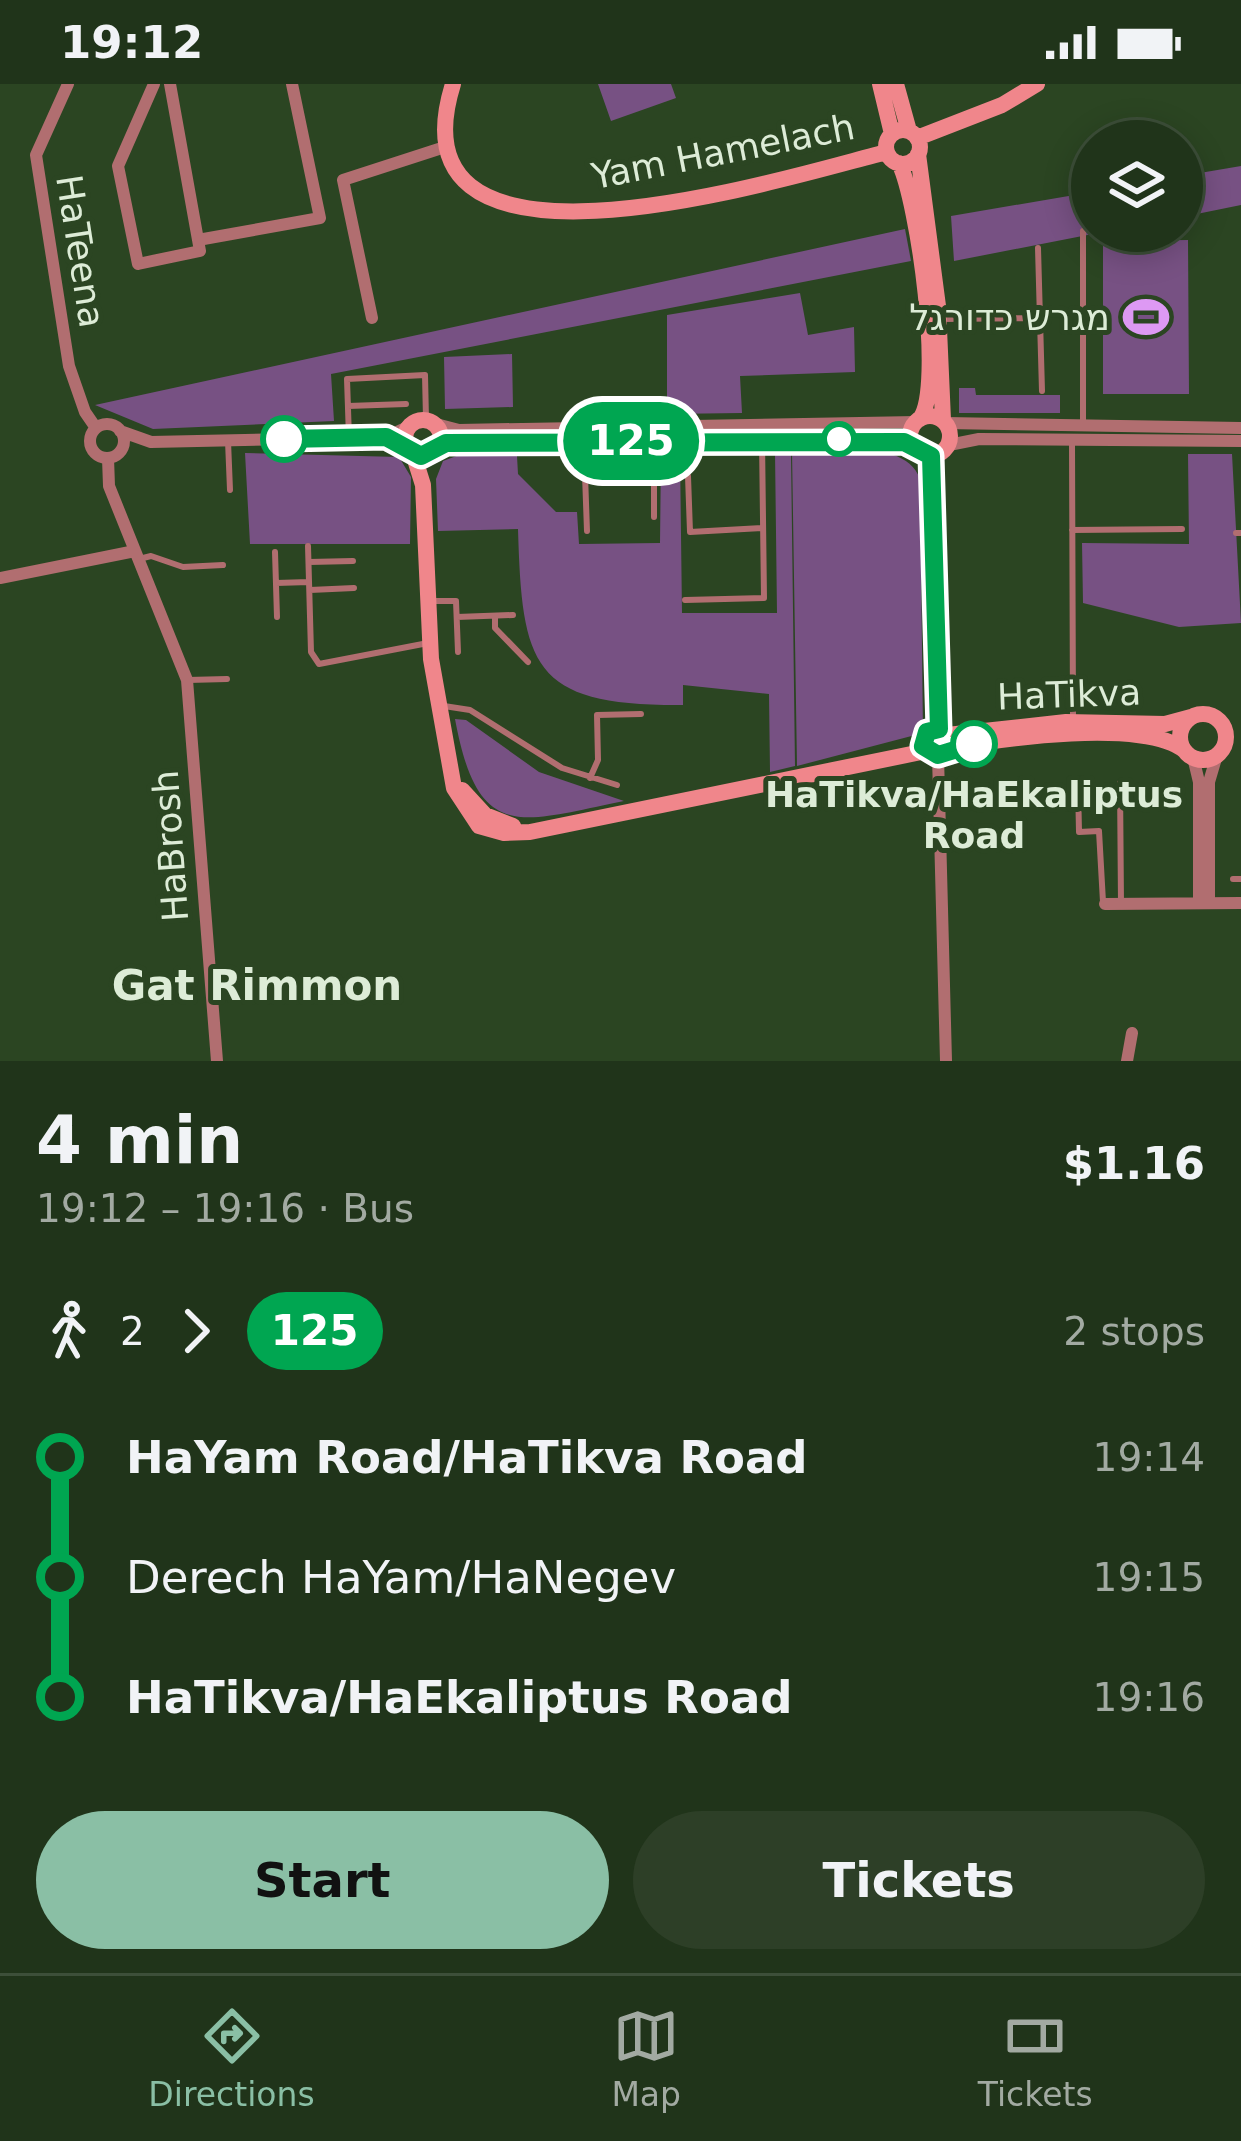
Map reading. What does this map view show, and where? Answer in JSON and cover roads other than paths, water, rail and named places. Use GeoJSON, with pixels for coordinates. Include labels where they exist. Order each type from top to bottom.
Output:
{"type":"FeatureCollection","features":[{"type":"Feature","properties":{"kind":"street","name":"HaTeena"},"geometry":{"type":"LineString","coordinates":[[68,84],[36,155],[69,366],[85,412],[96,428],[91,447],[114,454]]}},
{"type":"Feature","properties":{"kind":"street"},"geometry":{"type":"LineString","coordinates":[[154,84],[118,166],[138,264],[200,251],[170,84]]}},
{"type":"Feature","properties":{"kind":"street"},"geometry":{"type":"LineString","coordinates":[[198,240],[320,218],[292,84]]}},
{"type":"Feature","properties":{"kind":"street"},"geometry":{"type":"LineString","coordinates":[[372,319],[343,180],[448,146],[446,119],[453,84]]}},
{"type":"Feature","properties":{"kind":"street"},"geometry":{"type":"LineString","coordinates":[[880,84],[904,145],[939,319],[949,445]]}},
{"type":"Feature","properties":{"kind":"street"},"geometry":{"type":"LineString","coordinates":[[896,84],[926,319],[929,399],[918,420],[913,446]]}},
{"type":"Feature","properties":{"kind":"street","name":"Yam Hamelach"},"geometry":{"type":"LineString","coordinates":[[448,146],[472,186],[521,211],[627,210],[904,145],[1002,105],[1037,84]]}},
{"type":"Feature","properties":{"kind":"street"},"geometry":{"type":"LineString","coordinates":[[114,454],[152,442],[386,437],[423,424],[459,430],[918,420],[1241,428]]}},
{"type":"Feature","properties":{"kind":"street"},"geometry":{"type":"LineString","coordinates":[[423,424],[436,450],[423,485]]}},
{"type":"Feature","properties":{"kind":"street"},"geometry":{"type":"LineString","coordinates":[[423,424],[410,450],[423,485],[429,643],[451,767],[466,796],[496,821],[556,826],[937,744]]}},
{"type":"Feature","properties":{"kind":"street"},"geometry":{"type":"LineString","coordinates":[[96,428],[109,425],[152,442]]}},
{"type":"Feature","properties":{"kind":"street"},"geometry":{"type":"LineString","coordinates":[[114,454],[120,431]]}},
{"type":"Feature","properties":{"kind":"street"},"geometry":{"type":"LineString","coordinates":[[386,437],[410,450],[584,441],[890,439],[931,456]]}},
{"type":"Feature","properties":{"kind":"street"},"geometry":{"type":"LineString","coordinates":[[931,456],[949,445],[979,439],[1241,441]]}},
{"type":"Feature","properties":{"kind":"street","name":"HaBrosh"},"geometry":{"type":"LineString","coordinates":[[114,454],[109,486],[187,680],[217,1061]]}},
{"type":"Feature","properties":{"kind":"street"},"geometry":{"type":"LineString","coordinates":[[931,456],[946,1061]]}},
{"type":"Feature","properties":{"kind":"street"},"geometry":{"type":"LineString","coordinates":[[0,578],[136,555]]}},
{"type":"Feature","properties":{"kind":"street"},"geometry":{"type":"LineString","coordinates":[[1204,904],[1199,779],[1180,734],[1192,717],[1209,715],[1241,731]]}},
{"type":"Feature","properties":{"kind":"street","name":"HaTikva"},"geometry":{"type":"LineString","coordinates":[[937,744],[1072,722],[1166,724],[1192,717]]}},
{"type":"Feature","properties":{"kind":"street"},"geometry":{"type":"LineString","coordinates":[[1204,904],[1210,779],[1226,740],[1221,723]]}},
{"type":"Feature","properties":{"kind":"street","name":"HaTikva"},"geometry":{"type":"LineString","coordinates":[[937,744],[1099,735],[1165,739],[1189,754]]}},
{"type":"Feature","properties":{"kind":"street"},"geometry":{"type":"LineString","coordinates":[[1189,754],[1241,748]]}},
{"type":"Feature","properties":{"kind":"street"},"geometry":{"type":"LineString","coordinates":[[1106,904],[1241,903]]}},
{"type":"Feature","properties":{"kind":"street"},"geometry":{"type":"LineString","coordinates":[[1126,1061],[1132,1033]]}},
{"type":"Feature","properties":{"kind":"lane"},"geometry":{"type":"LineString","coordinates":[[1038,248],[1042,391]]}},
{"type":"Feature","properties":{"kind":"lane"},"geometry":{"type":"LineString","coordinates":[[1083,252],[1083,427]]}},
{"type":"Feature","properties":{"kind":"lane"},"geometry":{"type":"LineString","coordinates":[[939,319],[1040,318]]}},
{"type":"Feature","properties":{"kind":"lane"},"geometry":{"type":"LineString","coordinates":[[349,438],[347,379],[425,375],[423,424]]}},
{"type":"Feature","properties":{"kind":"lane"},"geometry":{"type":"LineString","coordinates":[[348,406],[406,404]]}},
{"type":"Feature","properties":{"kind":"lane"},"geometry":{"type":"LineString","coordinates":[[685,600],[764,598],[762,440]]}},
{"type":"Feature","properties":{"kind":"lane"},"geometry":{"type":"LineString","coordinates":[[1072,440],[1072,722]]}},
{"type":"Feature","properties":{"kind":"lane"},"geometry":{"type":"LineString","coordinates":[[228,441],[230,490]]}},
{"type":"Feature","properties":{"kind":"lane"},"geometry":{"type":"LineString","coordinates":[[584,441],[587,531]]}},
{"type":"Feature","properties":{"kind":"lane"},"geometry":{"type":"LineString","coordinates":[[583,467],[654,466],[654,517]]}},
{"type":"Feature","properties":{"kind":"lane"},"geometry":{"type":"LineString","coordinates":[[688,476],[690,532],[763,528]]}},
{"type":"Feature","properties":{"kind":"lane"},"geometry":{"type":"LineString","coordinates":[[1072,530],[1182,529]]}},
{"type":"Feature","properties":{"kind":"lane"},"geometry":{"type":"LineString","coordinates":[[308,546],[311,652],[319,664],[429,643]]}},
{"type":"Feature","properties":{"kind":"lane"},"geometry":{"type":"LineString","coordinates":[[275,552],[277,617]]}},
{"type":"Feature","properties":{"kind":"lane"},"geometry":{"type":"LineString","coordinates":[[136,555],[183,567],[223,566]]}},
{"type":"Feature","properties":{"kind":"lane"},"geometry":{"type":"LineString","coordinates":[[308,562],[353,561]]}},
{"type":"Feature","properties":{"kind":"lane"},"geometry":{"type":"LineString","coordinates":[[276,583],[354,588]]}},
{"type":"Feature","properties":{"kind":"lane"},"geometry":{"type":"LineString","coordinates":[[426,601],[456,601],[458,652]]}},
{"type":"Feature","properties":{"kind":"lane"},"geometry":{"type":"LineString","coordinates":[[457,617],[513,615]]}},
{"type":"Feature","properties":{"kind":"lane"},"geometry":{"type":"LineString","coordinates":[[495,616],[495,628],[528,662]]}},
{"type":"Feature","properties":{"kind":"lane"},"geometry":{"type":"LineString","coordinates":[[187,680],[226,679]]}},
{"type":"Feature","properties":{"kind":"lane"},"geometry":{"type":"LineString","coordinates":[[440,707],[474,712],[534,754],[617,785]]}},
{"type":"Feature","properties":{"kind":"lane"},"geometry":{"type":"LineString","coordinates":[[590,778],[598,760],[597,716],[641,714]]}},
{"type":"Feature","properties":{"kind":"lane"},"geometry":{"type":"LineString","coordinates":[[1120,782],[1121,904]]}},
{"type":"Feature","properties":{"kind":"lane"},"geometry":{"type":"LineString","coordinates":[[1078,784],[1079,832],[1099,831],[1106,904]]}},
{"type":"Feature","properties":{"kind":"place","name":"מגרש כדורגל"},"geometry":{"type":"Point","coordinates":[1146,317]}},
{"type":"Feature","properties":{"kind":"place","name":"HaTikva/HaEkaliptus Road"},"geometry":{"type":"Point","coordinates":[974,744]}},
{"type":"Feature","properties":{"kind":"district","name":"Gat Rimmon"},"geometry":{"type":"Point","coordinates":[257,985]}}]}
